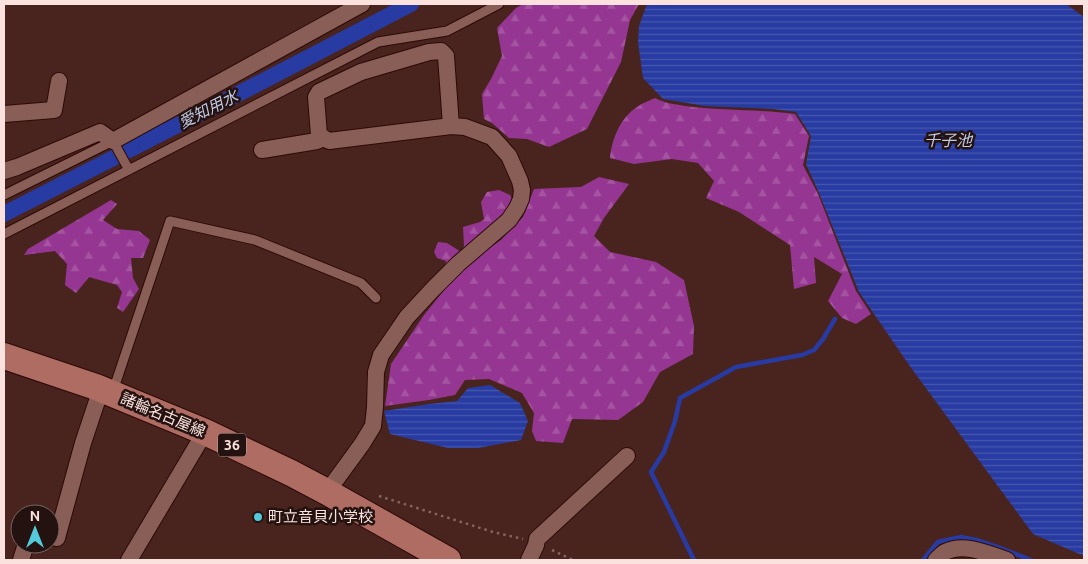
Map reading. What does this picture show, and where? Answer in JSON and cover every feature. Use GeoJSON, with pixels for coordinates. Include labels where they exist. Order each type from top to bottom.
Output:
{"type":"FeatureCollection","features":[{"type":"Feature","properties":{"kind":"main road","name":"諸輪名古屋線"},"geometry":{"type":"LineString","coordinates":[[4,356],[107,392],[206,432],[327,492],[448,560]]}},
{"type":"Feature","properties":{"kind":"street"},"geometry":{"type":"LineString","coordinates":[[4,171],[100,132],[113,141],[362,4]]}},
{"type":"Feature","properties":{"kind":"street"},"geometry":{"type":"LineString","coordinates":[[327,492],[362,444],[372,426],[375,407],[376,372],[381,355],[406,317],[458,264],[509,220],[521,199],[522,190],[509,156],[492,137],[465,127],[451,126],[329,141],[319,135],[316,97],[320,92],[361,72],[429,52],[441,51],[446,56],[451,126]]}},
{"type":"Feature","properties":{"kind":"street"},"geometry":{"type":"LineString","coordinates":[[4,114],[54,110],[60,81]]}},
{"type":"Feature","properties":{"kind":"street"},"geometry":{"type":"LineString","coordinates":[[262,150],[317,142],[324,138]]}},
{"type":"Feature","properties":{"kind":"street"},"geometry":{"type":"LineString","coordinates":[[60,527],[84,443],[107,392]]}},
{"type":"Feature","properties":{"kind":"street"},"geometry":{"type":"LineString","coordinates":[[129,560],[206,432]]}},
{"type":"Feature","properties":{"kind":"street"},"geometry":{"type":"LineString","coordinates":[[534,549],[537,539],[627,456]]}},
{"type":"Feature","properties":{"kind":"street"},"geometry":{"type":"LineString","coordinates":[[936,560],[952,549],[966,548],[1007,560]]}},
{"type":"Feature","properties":{"kind":"lane"},"geometry":{"type":"LineString","coordinates":[[4,234],[378,42],[447,31],[498,4]]}},
{"type":"Feature","properties":{"kind":"lane"},"geometry":{"type":"LineString","coordinates":[[4,195],[113,141],[129,170]]}},
{"type":"Feature","properties":{"kind":"lane"},"geometry":{"type":"LineString","coordinates":[[107,392],[170,221],[255,240],[361,282],[376,298]]}},
{"type":"Feature","properties":{"kind":"path"},"geometry":{"type":"LineString","coordinates":[[378,496],[514,538],[534,549],[546,548],[573,560]]}},
{"type":"Feature","properties":{"kind":"green space"},"geometry":{"type":"Polygon","coordinates":[[[523,4],[639,4],[630,20],[621,62],[587,129],[549,147],[527,139],[509,138],[492,123],[484,119],[482,94],[502,56],[497,28],[516,8],[523,4]]]}},
{"type":"Feature","properties":{"kind":"green space"},"geometry":{"type":"Polygon","coordinates":[[[655,98],[669,103],[699,108],[795,114],[809,136],[803,165],[818,194],[856,291],[871,314],[856,324],[842,318],[828,301],[842,274],[814,257],[816,283],[794,289],[790,245],[739,212],[706,198],[714,181],[698,163],[672,159],[634,164],[610,158],[615,136],[626,117],[639,106],[655,98]]]}},
{"type":"Feature","properties":{"kind":"green space"},"geometry":{"type":"Polygon","coordinates":[[[599,177],[629,184],[604,218],[594,236],[610,252],[656,262],[684,280],[694,326],[693,354],[660,372],[643,402],[618,420],[572,419],[563,443],[536,441],[532,431],[534,413],[522,393],[489,379],[465,380],[455,395],[385,406],[391,364],[424,315],[463,267],[501,240],[523,217],[534,189],[581,187],[599,177]]]}},
{"type":"Feature","properties":{"kind":"green space"},"geometry":{"type":"Polygon","coordinates":[[[499,190],[510,195],[514,204],[505,219],[445,269],[446,261],[437,258],[434,252],[438,242],[447,243],[461,252],[464,246],[463,227],[484,219],[481,202],[487,192],[499,190]]]}},
{"type":"Feature","properties":{"kind":"green space"},"geometry":{"type":"Polygon","coordinates":[[[111,200],[117,204],[103,220],[117,229],[139,231],[150,240],[143,258],[131,258],[133,278],[139,289],[123,312],[117,308],[122,292],[117,285],[89,277],[76,293],[65,285],[67,264],[55,251],[24,255],[28,249],[111,200]]]}},
{"type":"Feature","properties":{"kind":"water","name":"千子池"},"geometry":{"type":"Polygon","coordinates":[[[647,4],[1066,4],[1084,17],[1084,556],[1033,534],[909,365],[859,292],[806,164],[811,136],[796,112],[705,106],[663,99],[643,78],[638,42],[639,26],[647,4]]]}},
{"type":"Feature","properties":{"kind":"water"},"geometry":{"type":"Polygon","coordinates":[[[490,385],[520,403],[528,421],[521,440],[478,448],[448,448],[390,434],[384,411],[457,401],[468,388],[490,385]]]}},
{"type":"Feature","properties":{"kind":"waterway","name":"愛知用水"},"geometry":{"type":"LineString","coordinates":[[4,214],[411,4]]}},
{"type":"Feature","properties":{"kind":"waterway"},"geometry":{"type":"LineString","coordinates":[[694,560],[651,472],[664,452],[675,421],[680,398],[736,367],[802,355],[814,350],[835,319]]}},
{"type":"Feature","properties":{"kind":"waterway"},"geometry":{"type":"LineString","coordinates":[[923,560],[938,542],[961,537],[976,540],[1031,560]]}},
{"type":"Feature","properties":{"kind":"place","name":"町立音貝小学校"},"geometry":{"type":"Point","coordinates":[258,517]}}]}
